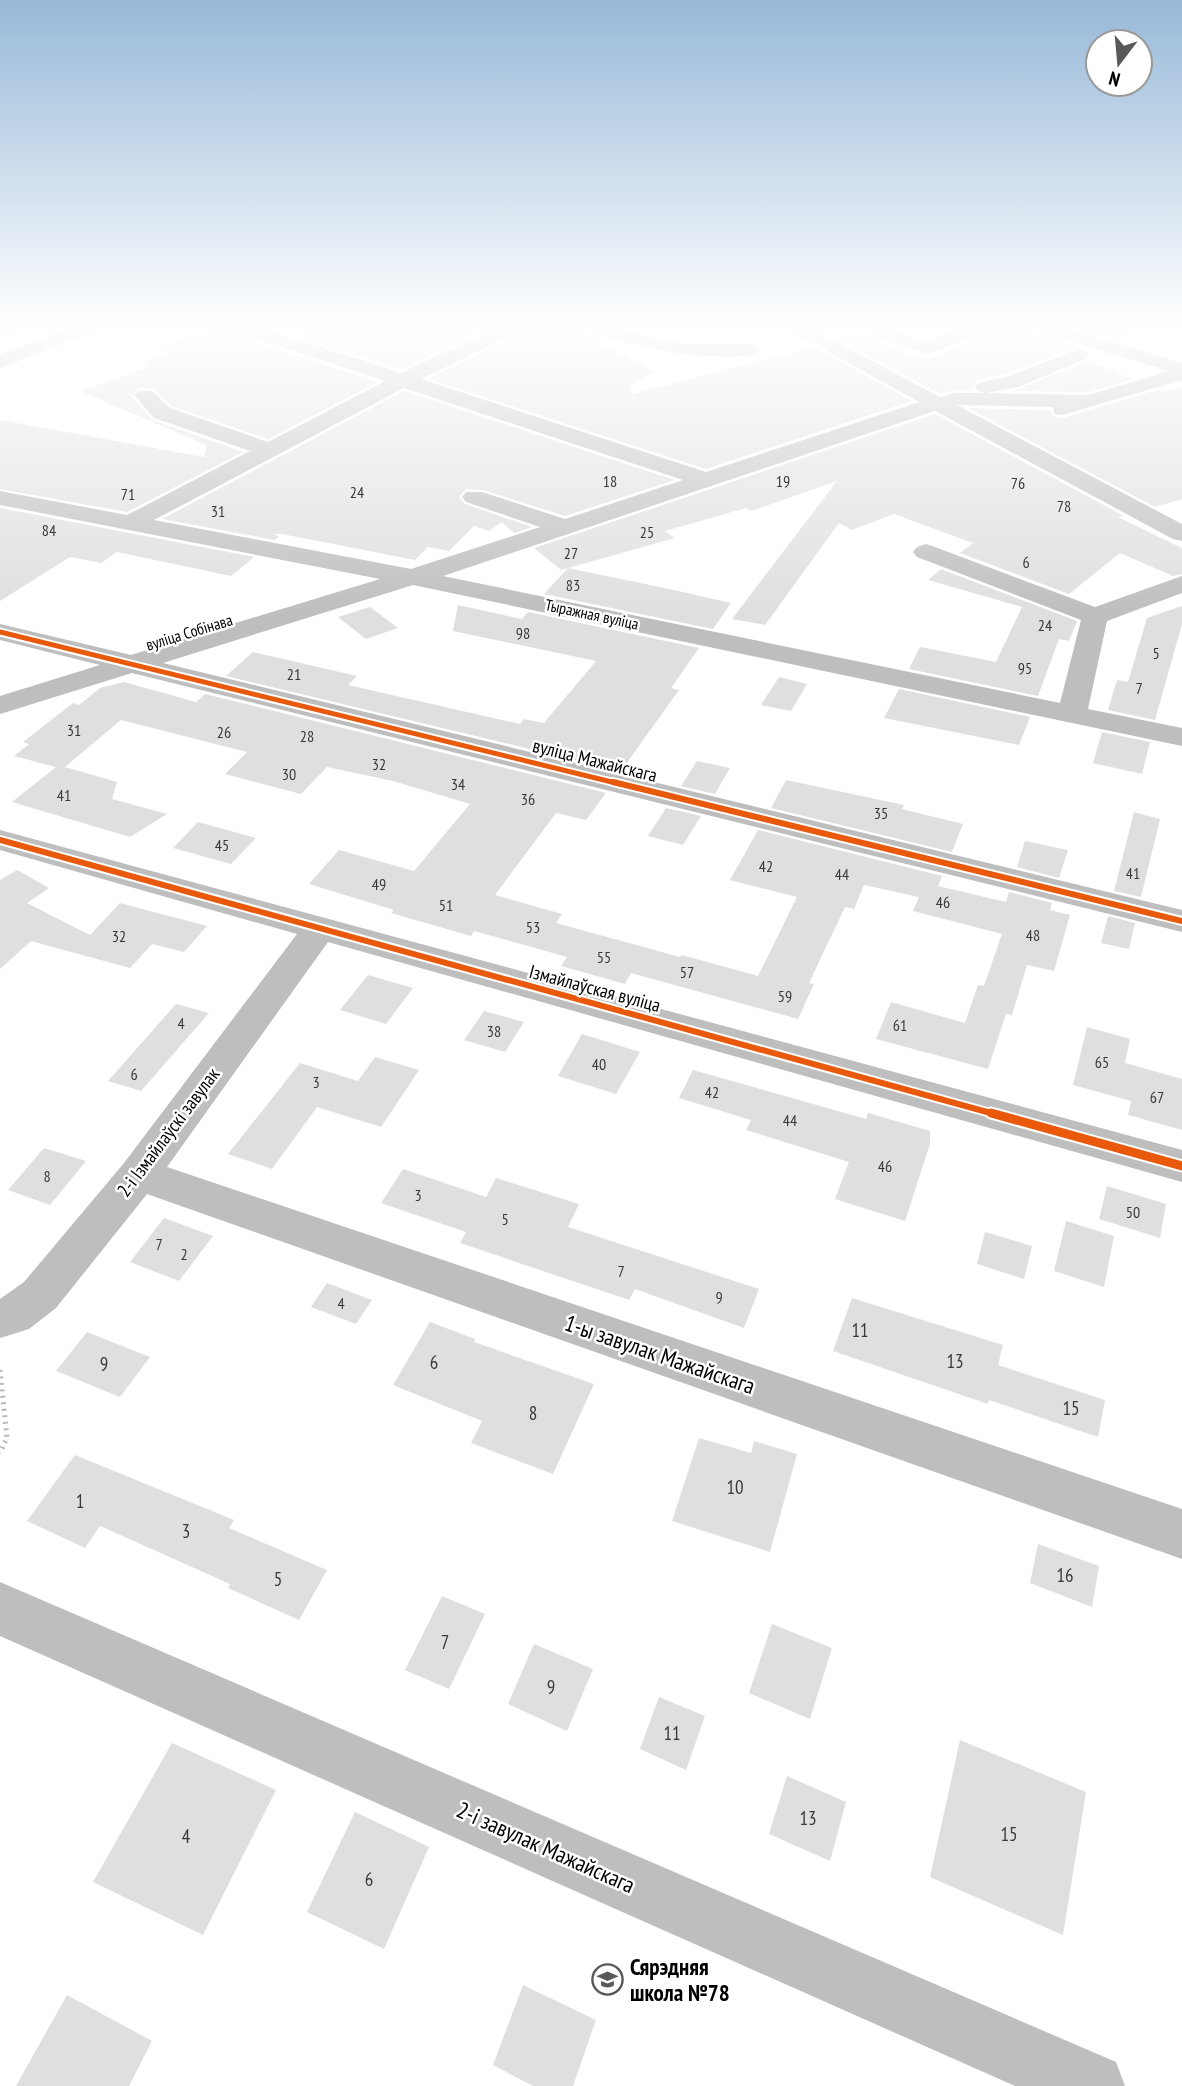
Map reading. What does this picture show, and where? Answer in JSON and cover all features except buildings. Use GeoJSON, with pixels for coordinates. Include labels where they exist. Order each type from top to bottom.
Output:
{"type":"FeatureCollection","features":[{"type":"Feature","properties":{"kind":"street"},"geometry":{"type":"LineString","coordinates":[[183,420],[269,450]]}},
{"type":"Feature","properties":{"kind":"street"},"geometry":{"type":"LineString","coordinates":[[132,522],[326,420]]}},
{"type":"Feature","properties":{"kind":"street"},"geometry":{"type":"LineString","coordinates":[[525,420],[706,480]]}},
{"type":"Feature","properties":{"kind":"street","name":"вуліца Собінава"},"geometry":{"type":"LineString","coordinates":[[0,705],[412,577],[880,420]]}},
{"type":"Feature","properties":{"kind":"street"},"geometry":{"type":"LineString","coordinates":[[988,420],[1182,534]]}},
{"type":"Feature","properties":{"kind":"street"},"geometry":{"type":"LineString","coordinates":[[474,497],[565,527]]}},
{"type":"Feature","properties":{"kind":"street","name":"Тыражная вуліца"},"geometry":{"type":"LineString","coordinates":[[0,498],[412,577],[1182,737]]}},
{"type":"Feature","properties":{"kind":"street"},"geometry":{"type":"LineString","coordinates":[[926,552],[1095,616],[1182,584]]}},
{"type":"Feature","properties":{"kind":"street"},"geometry":{"type":"LineString","coordinates":[[1072,713],[1095,616]]}},
{"type":"Feature","properties":{"kind":"street","name":"вуліца Мажайскага"},"geometry":{"type":"LineString","coordinates":[[0,632],[1182,921]]}},
{"type":"Feature","properties":{"kind":"street","name":"Ізмайлаўская вуліца"},"geometry":{"type":"LineString","coordinates":[[2,842],[1182,1166]]}},
{"type":"Feature","properties":{"kind":"street","name":"2-і Ізмайлаўскі завулак"},"geometry":{"type":"LineString","coordinates":[[0,1319],[13,1315],[40,1295],[139,1174],[320,928]]}},
{"type":"Feature","properties":{"kind":"street","name":"1-ы завулак Мажайскага"},"geometry":{"type":"LineString","coordinates":[[139,1174],[1182,1534]]}},
{"type":"Feature","properties":{"kind":"street","name":"2-і завулак Мажайскага"},"geometry":{"type":"LineString","coordinates":[[0,1609],[1092,2086]]}},
{"type":"Feature","properties":{"kind":"path"},"geometry":{"type":"LineString","coordinates":[[0,1370],[7,1438],[0,1453]]}},
{"type":"Feature","properties":{"kind":"cycle path"},"geometry":{"type":"LineString","coordinates":[[0,632],[1182,921]]}},
{"type":"Feature","properties":{"kind":"cycle path"},"geometry":{"type":"LineString","coordinates":[[0,840],[1182,1166]]}},
{"type":"Feature","properties":{"kind":"place","name":"Сярэдняя школа №78"},"geometry":{"type":"Point","coordinates":[607,1979]}}]}
